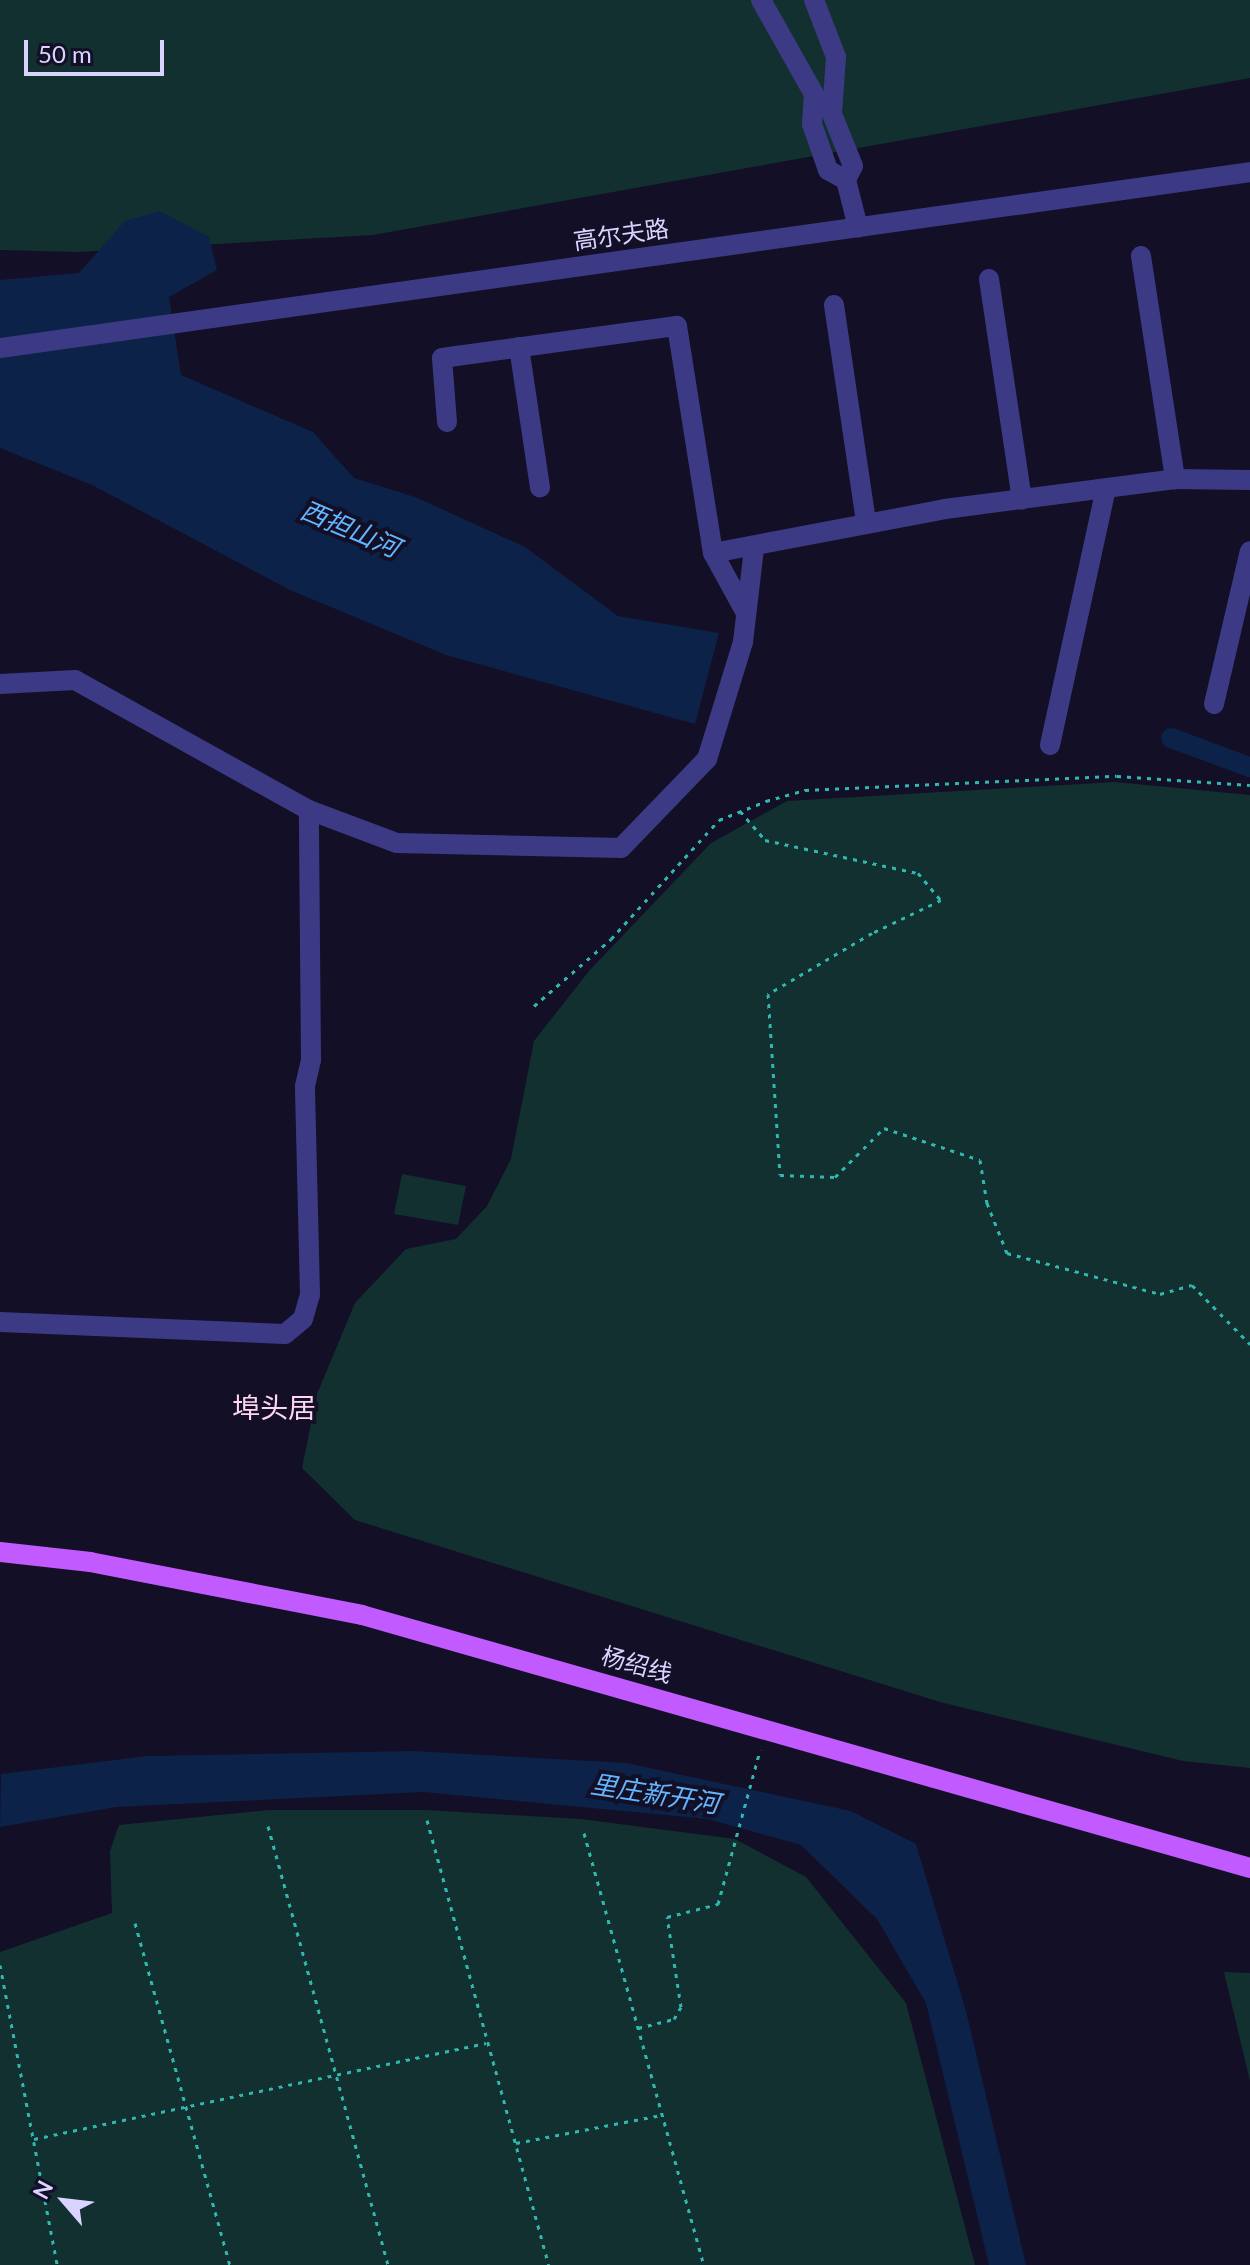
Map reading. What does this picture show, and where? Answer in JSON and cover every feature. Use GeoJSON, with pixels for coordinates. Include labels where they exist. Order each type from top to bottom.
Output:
{"type":"FeatureCollection","features":[{"type":"Feature","properties":{"kind":"main road","name":"杨绍线"},"geometry":{"type":"LineString","coordinates":[[0,1552],[90,1562],[362,1615],[766,1727],[1250,1868]]}},
{"type":"Feature","properties":{"kind":"street"},"geometry":{"type":"LineString","coordinates":[[761,0],[814,94],[812,124],[828,170],[846,180]]}},
{"type":"Feature","properties":{"kind":"street"},"geometry":{"type":"LineString","coordinates":[[814,0],[836,57],[832,114],[853,166],[846,180],[858,227]]}},
{"type":"Feature","properties":{"kind":"street","name":"高尔夫路"},"geometry":{"type":"LineString","coordinates":[[0,348],[1250,172]]}},
{"type":"Feature","properties":{"kind":"street"},"geometry":{"type":"LineString","coordinates":[[1141,256],[1175,479]]}},
{"type":"Feature","properties":{"kind":"street"},"geometry":{"type":"LineString","coordinates":[[989,279],[1022,500]]}},
{"type":"Feature","properties":{"kind":"street"},"geometry":{"type":"LineString","coordinates":[[834,305],[866,521]]}},
{"type":"Feature","properties":{"kind":"street"},"geometry":{"type":"LineString","coordinates":[[447,422],[442,358],[677,326],[713,553],[746,613]]}},
{"type":"Feature","properties":{"kind":"street"},"geometry":{"type":"LineString","coordinates":[[519,347],[540,487]]}},
{"type":"Feature","properties":{"kind":"street"},"geometry":{"type":"LineString","coordinates":[[713,553],[754,549],[866,521],[1105,492],[1175,479],[1250,480]]}},
{"type":"Feature","properties":{"kind":"street"},"geometry":{"type":"LineString","coordinates":[[1050,745],[1105,492]]}},
{"type":"Feature","properties":{"kind":"street"},"geometry":{"type":"LineString","coordinates":[[0,684],[75,680],[309,810],[397,843],[621,848],[707,759],[743,642],[754,549]]}},
{"type":"Feature","properties":{"kind":"street"},"geometry":{"type":"LineString","coordinates":[[1214,704],[1250,551]]}},
{"type":"Feature","properties":{"kind":"street"},"geometry":{"type":"LineString","coordinates":[[0,1322],[285,1334],[303,1319],[310,1294],[305,1086],[311,1060],[309,810]]}},
{"type":"Feature","properties":{"kind":"path"},"geometry":{"type":"LineString","coordinates":[[534,1006],[611,939],[719,820],[805,790],[1117,776],[1250,785]]}},
{"type":"Feature","properties":{"kind":"path"},"geometry":{"type":"LineString","coordinates":[[740,811],[765,840],[918,873],[941,900],[872,933],[768,994],[780,1175],[835,1177],[884,1128],[980,1160],[987,1203],[1007,1253],[1160,1294],[1192,1285],[1250,1344]]}},
{"type":"Feature","properties":{"kind":"path"},"geometry":{"type":"LineString","coordinates":[[638,2028],[674,2019],[681,2007],[667,1917],[718,1904],[766,1727]]}},
{"type":"Feature","properties":{"kind":"path"},"geometry":{"type":"LineString","coordinates":[[427,1820],[549,2265]]}},
{"type":"Feature","properties":{"kind":"path"},"geometry":{"type":"LineString","coordinates":[[268,1826],[388,2265]]}},
{"type":"Feature","properties":{"kind":"path"},"geometry":{"type":"LineString","coordinates":[[584,1833],[704,2265]]}},
{"type":"Feature","properties":{"kind":"path"},"geometry":{"type":"LineString","coordinates":[[135,1923],[230,2265]]}},
{"type":"Feature","properties":{"kind":"path"},"geometry":{"type":"LineString","coordinates":[[0,1965],[57,2265]]}},
{"type":"Feature","properties":{"kind":"path"},"geometry":{"type":"LineString","coordinates":[[34,2139],[486,2043]]}},
{"type":"Feature","properties":{"kind":"path"},"geometry":{"type":"LineString","coordinates":[[516,2143],[662,2115]]}},
{"type":"Feature","properties":{"kind":"green space"},"geometry":{"type":"Polygon","coordinates":[[[0,0],[1250,0],[1250,78],[373,235],[78,252],[0,250],[0,0]]]}},
{"type":"Feature","properties":{"kind":"green space"},"geometry":{"type":"Polygon","coordinates":[[[1115,782],[1250,795],[1250,1768],[1183,1761],[940,1702],[355,1520],[302,1468],[317,1394],[355,1303],[406,1249],[456,1239],[487,1206],[511,1159],[534,1041],[589,971],[711,843],[787,801],[1115,782]]]}},
{"type":"Feature","properties":{"kind":"green space"},"geometry":{"type":"Polygon","coordinates":[[[402,1174],[466,1186],[458,1225],[394,1214],[402,1174]]]}},
{"type":"Feature","properties":{"kind":"green space"},"geometry":{"type":"Polygon","coordinates":[[[268,1810],[426,1810],[581,1819],[735,1839],[806,1877],[906,2003],[975,2265],[0,2265],[0,1952],[112,1913],[110,1851],[119,1825],[268,1810]]]}},
{"type":"Feature","properties":{"kind":"green space"},"geometry":{"type":"Polygon","coordinates":[[[1224,1972],[1250,1973],[1250,2081],[1224,1972]]]}},
{"type":"Feature","properties":{"kind":"water"},"geometry":{"type":"Polygon","coordinates":[[[160,211],[209,237],[217,270],[169,297],[181,375],[313,432],[354,478],[415,497],[525,547],[618,616],[719,633],[695,724],[446,655],[290,590],[92,485],[0,448],[0,280],[79,273],[125,221],[160,211]]]}},
{"type":"Feature","properties":{"kind":"water","name":"里庄新开河"},"geometry":{"type":"Polygon","coordinates":[[[415,1751],[626,1763],[851,1811],[916,1844],[966,2011],[1026,2265],[989,2265],[926,2003],[877,1919],[801,1845],[708,1819],[424,1792],[116,1807],[0,1827],[1,1774],[147,1756],[415,1751]]]}},
{"type":"Feature","properties":{"kind":"waterway","name":"西担山河"},"geometry":{"type":"LineString","coordinates":[[1171,738],[1250,767]]}},
{"type":"Feature","properties":{"kind":"district","name":"埠头居"},"geometry":{"type":"Point","coordinates":[274,1407]}}]}
